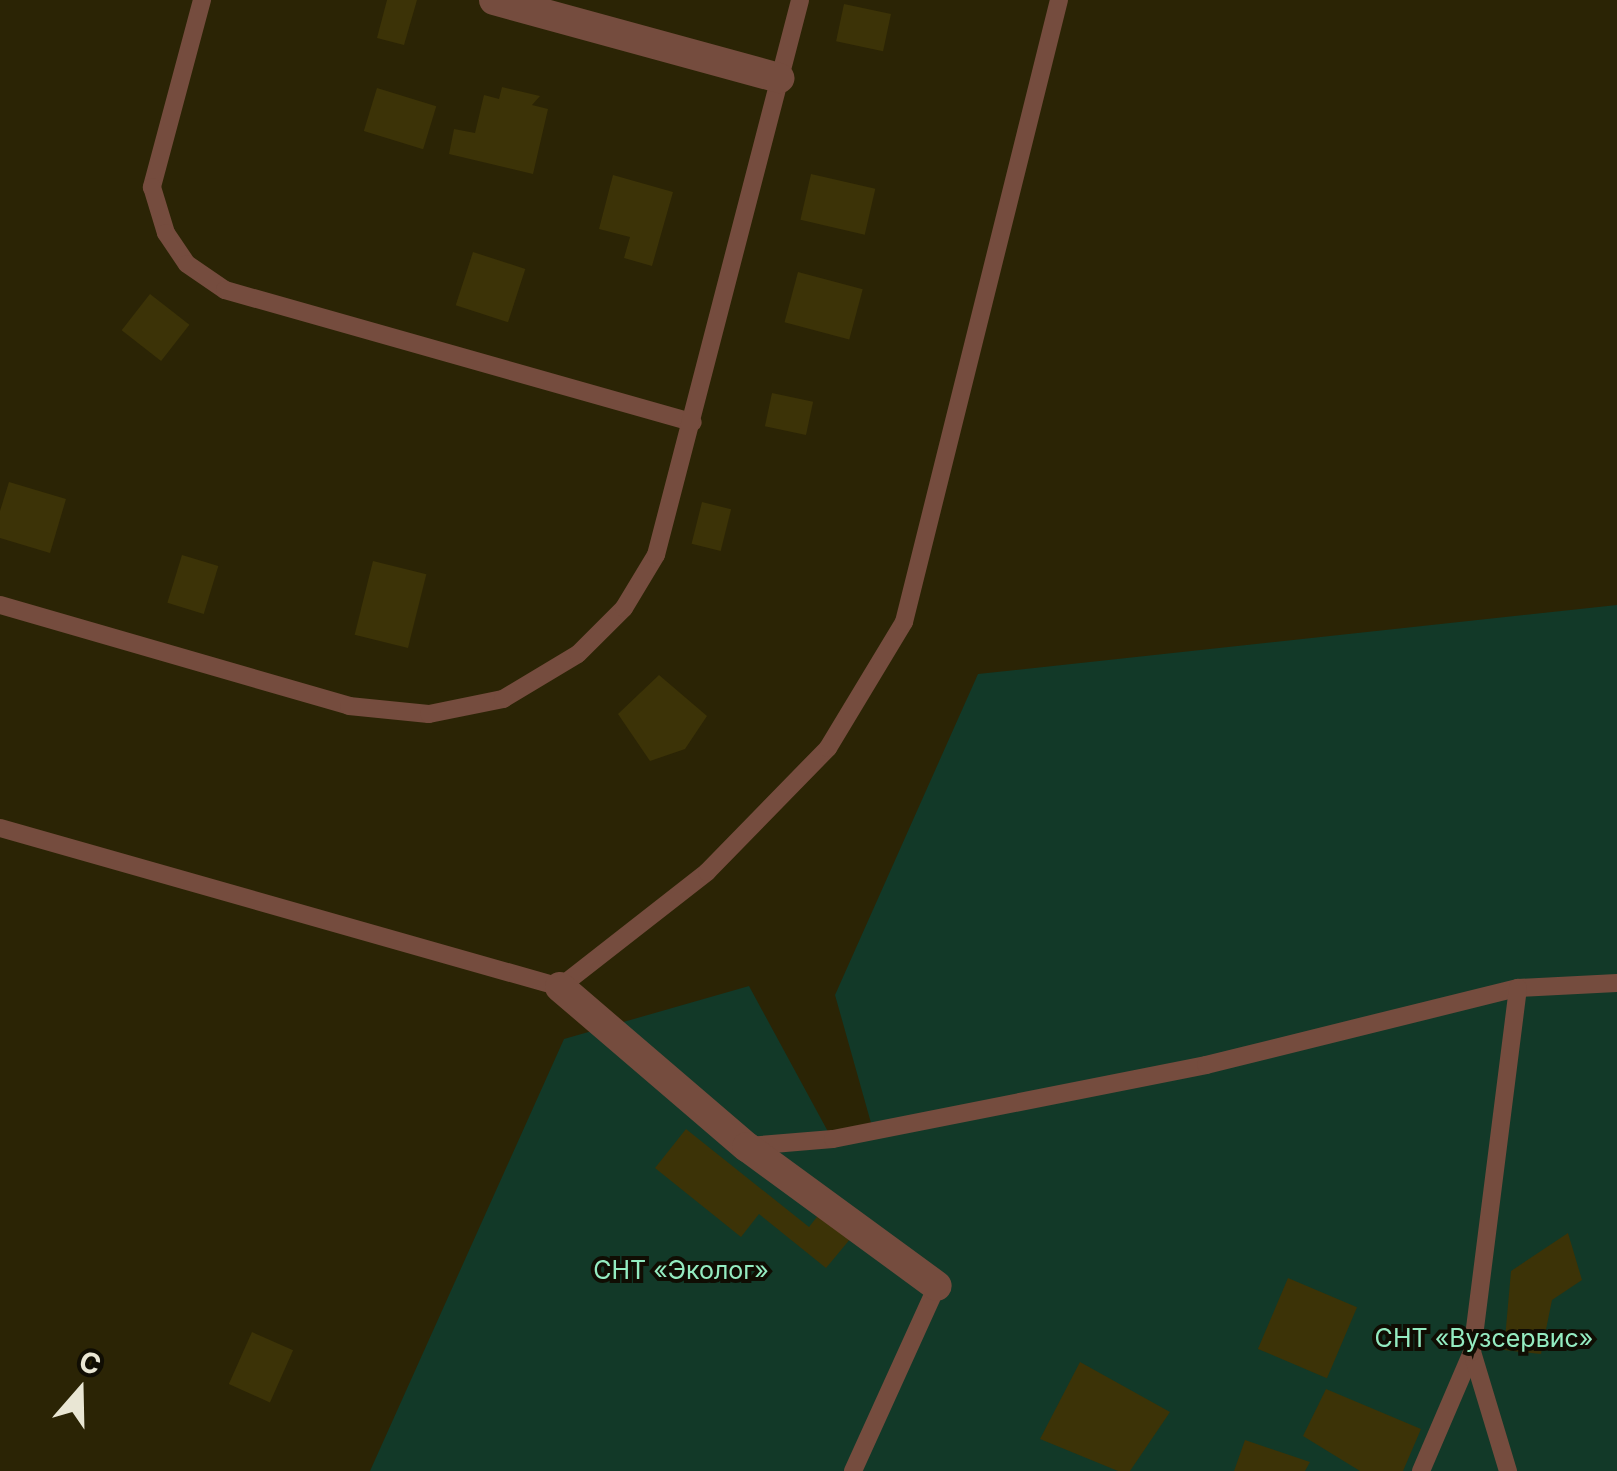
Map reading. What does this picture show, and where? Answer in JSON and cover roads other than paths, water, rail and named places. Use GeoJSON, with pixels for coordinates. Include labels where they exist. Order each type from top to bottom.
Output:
{"type":"FeatureCollection","features":[{"type":"Feature","properties":{"kind":"street"},"geometry":{"type":"LineString","coordinates":[[494,0],[780,78]]}},
{"type":"Feature","properties":{"kind":"street"},"geometry":{"type":"LineString","coordinates":[[560,987],[748,1146],[938,1286]]}},
{"type":"Feature","properties":{"kind":"lane"},"geometry":{"type":"LineString","coordinates":[[202,0],[152,186],[166,234],[187,264],[225,290],[692,422]]}},
{"type":"Feature","properties":{"kind":"lane"},"geometry":{"type":"LineString","coordinates":[[0,605],[349,706],[429,714],[504,699],[578,654],[624,608],[656,555],[800,0]]}},
{"type":"Feature","properties":{"kind":"lane"},"geometry":{"type":"LineString","coordinates":[[0,828],[560,987],[707,872],[828,748],[904,622],[1059,0]]}},
{"type":"Feature","properties":{"kind":"lane"},"geometry":{"type":"LineString","coordinates":[[748,1146],[832,1139],[1206,1065],[1518,988],[1617,982]]}},
{"type":"Feature","properties":{"kind":"lane"},"geometry":{"type":"LineString","coordinates":[[1420,1471],[1472,1352],[1518,988]]}},
{"type":"Feature","properties":{"kind":"lane"},"geometry":{"type":"LineString","coordinates":[[853,1471],[938,1286]]}},
{"type":"Feature","properties":{"kind":"lane"},"geometry":{"type":"LineString","coordinates":[[1472,1352],[1508,1471]]}},
{"type":"Feature","properties":{"kind":"park label","name":"СНТ «Эколог»"},"geometry":{"type":"Point","coordinates":[681,1270]}},
{"type":"Feature","properties":{"kind":"park label","name":"СНТ «Вузсервис»"},"geometry":{"type":"Point","coordinates":[1484,1338]}}]}
